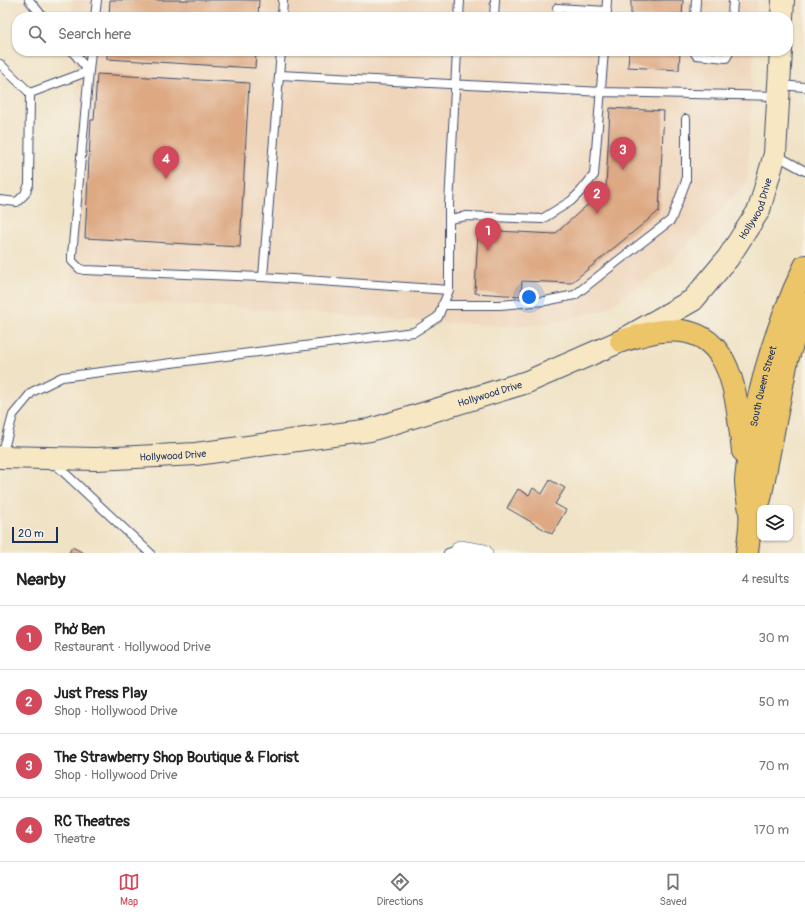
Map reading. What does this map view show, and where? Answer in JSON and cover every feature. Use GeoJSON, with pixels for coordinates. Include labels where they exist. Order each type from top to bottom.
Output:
{"type":"FeatureCollection","features":[{"type":"Feature","properties":{"kind":"main road"},"geometry":{"type":"LineString","coordinates":[[782,12],[783,0]]}},
{"type":"Feature","properties":{"kind":"main road","name":"Hollywood Drive"},"geometry":{"type":"LineString","coordinates":[[0,460],[49,458],[96,460],[196,454],[370,430],[527,382],[621,341],[693,300],[728,258],[759,210],[775,154],[780,56]]}},
{"type":"Feature","properties":{"kind":"main road","name":"South Queen Street"},"geometry":{"type":"LineString","coordinates":[[747,553],[750,511],[746,482],[752,432],[778,331],[805,266]]}},
{"type":"Feature","properties":{"kind":"main road","name":"South Queen Street"},"geometry":{"type":"LineString","coordinates":[[750,511],[760,499],[787,360],[805,304]]}},
{"type":"Feature","properties":{"kind":"main road"},"geometry":{"type":"LineString","coordinates":[[621,341],[662,331],[687,332],[703,338],[717,350],[728,368],[737,400],[746,482]]}},
{"type":"Feature","properties":{"kind":"street"},"geometry":{"type":"LineString","coordinates":[[454,551],[484,553]]}},
{"type":"Feature","properties":{"kind":"lane"},"geometry":{"type":"LineString","coordinates":[[29,0],[39,12]]}},
{"type":"Feature","properties":{"kind":"lane"},"geometry":{"type":"LineString","coordinates":[[96,12],[97,0]]}},
{"type":"Feature","properties":{"kind":"lane"},"geometry":{"type":"LineString","coordinates":[[282,12],[283,0]]}},
{"type":"Feature","properties":{"kind":"lane"},"geometry":{"type":"LineString","coordinates":[[459,12],[460,0]]}},
{"type":"Feature","properties":{"kind":"lane"},"geometry":{"type":"LineString","coordinates":[[494,12],[495,0]]}},
{"type":"Feature","properties":{"kind":"lane"},"geometry":{"type":"LineString","coordinates":[[606,12],[607,0]]}},
{"type":"Feature","properties":{"kind":"lane"},"geometry":{"type":"LineString","coordinates":[[695,12],[696,0]]}},
{"type":"Feature","properties":{"kind":"lane"},"geometry":{"type":"LineString","coordinates":[[733,12],[734,0]]}},
{"type":"Feature","properties":{"kind":"lane"},"geometry":{"type":"LineString","coordinates":[[557,8],[590,12]]}},
{"type":"Feature","properties":{"kind":"lane"},"geometry":{"type":"LineString","coordinates":[[76,56],[89,72]]}},
{"type":"Feature","properties":{"kind":"lane"},"geometry":{"type":"LineString","coordinates":[[91,56],[72,255],[72,261],[75,265],[84,270],[263,277],[449,290]]}},
{"type":"Feature","properties":{"kind":"lane"},"geometry":{"type":"LineString","coordinates":[[263,277],[281,56]]}},
{"type":"Feature","properties":{"kind":"lane"},"geometry":{"type":"LineString","coordinates":[[0,460],[13,415],[32,392],[62,377],[414,332],[438,317],[449,290],[449,219],[457,56]]}},
{"type":"Feature","properties":{"kind":"lane"},"geometry":{"type":"LineString","coordinates":[[449,219],[467,216],[542,219],[571,201],[590,182],[594,175],[604,56]]}},
{"type":"Feature","properties":{"kind":"lane"},"geometry":{"type":"LineString","coordinates":[[706,56],[726,58],[727,56]]}},
{"type":"Feature","properties":{"kind":"lane"},"geometry":{"type":"LineString","coordinates":[[0,64],[30,94],[29,184],[25,194],[17,202],[0,200]]}},
{"type":"Feature","properties":{"kind":"lane"},"geometry":{"type":"LineString","coordinates":[[30,94],[89,72]]}},
{"type":"Feature","properties":{"kind":"lane"},"geometry":{"type":"LineString","coordinates":[[280,75],[455,83],[602,92],[778,90],[805,87]]}},
{"type":"Feature","properties":{"kind":"lane"},"geometry":{"type":"LineString","coordinates":[[442,305],[500,305],[545,301],[575,295],[671,220],[686,181],[686,119]]}},
{"type":"Feature","properties":{"kind":"lane"},"geometry":{"type":"LineString","coordinates":[[775,154],[805,171]]}},
{"type":"Feature","properties":{"kind":"lane"},"geometry":{"type":"LineString","coordinates":[[49,458],[150,553]]}},
{"type":"Feature","properties":{"kind":"shaded area"},"geometry":{"type":"Polygon","coordinates":[[[72,0],[757,0],[756,12],[73,12],[72,0]]]}},
{"type":"Feature","properties":{"kind":"shaded area"},"geometry":{"type":"Polygon","coordinates":[[[74,56],[754,56],[747,183],[666,267],[604,310],[545,325],[504,326],[69,297],[78,194],[74,56]]]}},
{"type":"Feature","properties":{"kind":"building"},"geometry":{"type":"Polygon","coordinates":[[[110,0],[259,0],[258,12],[109,12],[110,0]]]}},
{"type":"Feature","properties":{"kind":"building"},"geometry":{"type":"Polygon","coordinates":[[[631,0],[683,0],[682,12],[631,12],[631,0]]]}},
{"type":"Feature","properties":{"kind":"building"},"geometry":{"type":"Polygon","coordinates":[[[107,56],[256,56],[255,68],[107,59],[107,56]]]}},
{"type":"Feature","properties":{"kind":"building"},"geometry":{"type":"Polygon","coordinates":[[[629,56],[680,56],[679,70],[628,67],[629,56]]]}},
{"type":"Feature","properties":{"kind":"building"},"geometry":{"type":"Polygon","coordinates":[[[97,74],[249,83],[240,247],[85,238],[91,120],[94,120],[97,74]]]}},
{"type":"Feature","properties":{"kind":"building"},"geometry":{"type":"Polygon","coordinates":[[[610,108],[664,111],[659,211],[571,283],[522,281],[521,296],[475,293],[478,230],[555,234],[606,188],[610,108]]]}},
{"type":"Feature","properties":{"kind":"building"},"geometry":{"type":"Polygon","coordinates":[[[550,480],[565,488],[555,504],[566,510],[552,534],[507,508],[518,489],[529,495],[533,488],[542,494],[550,480]]]}},
{"type":"Feature","properties":{"kind":"building"},"geometry":{"type":"Polygon","coordinates":[[[72,547],[84,553],[69,553],[72,547]]]}},
{"type":"Feature","properties":{"kind":"place","name":"The Strawberry Shop Boutique & Florist"},"geometry":{"type":"Point","coordinates":[623,170]}},
{"type":"Feature","properties":{"kind":"place","name":"RC Theatres"},"geometry":{"type":"Point","coordinates":[166,179]}},
{"type":"Feature","properties":{"kind":"place","name":"Just Press Play"},"geometry":{"type":"Point","coordinates":[597,214]}},
{"type":"Feature","properties":{"kind":"place","name":"Phở Ben"},"geometry":{"type":"Point","coordinates":[488,251]}}]}
